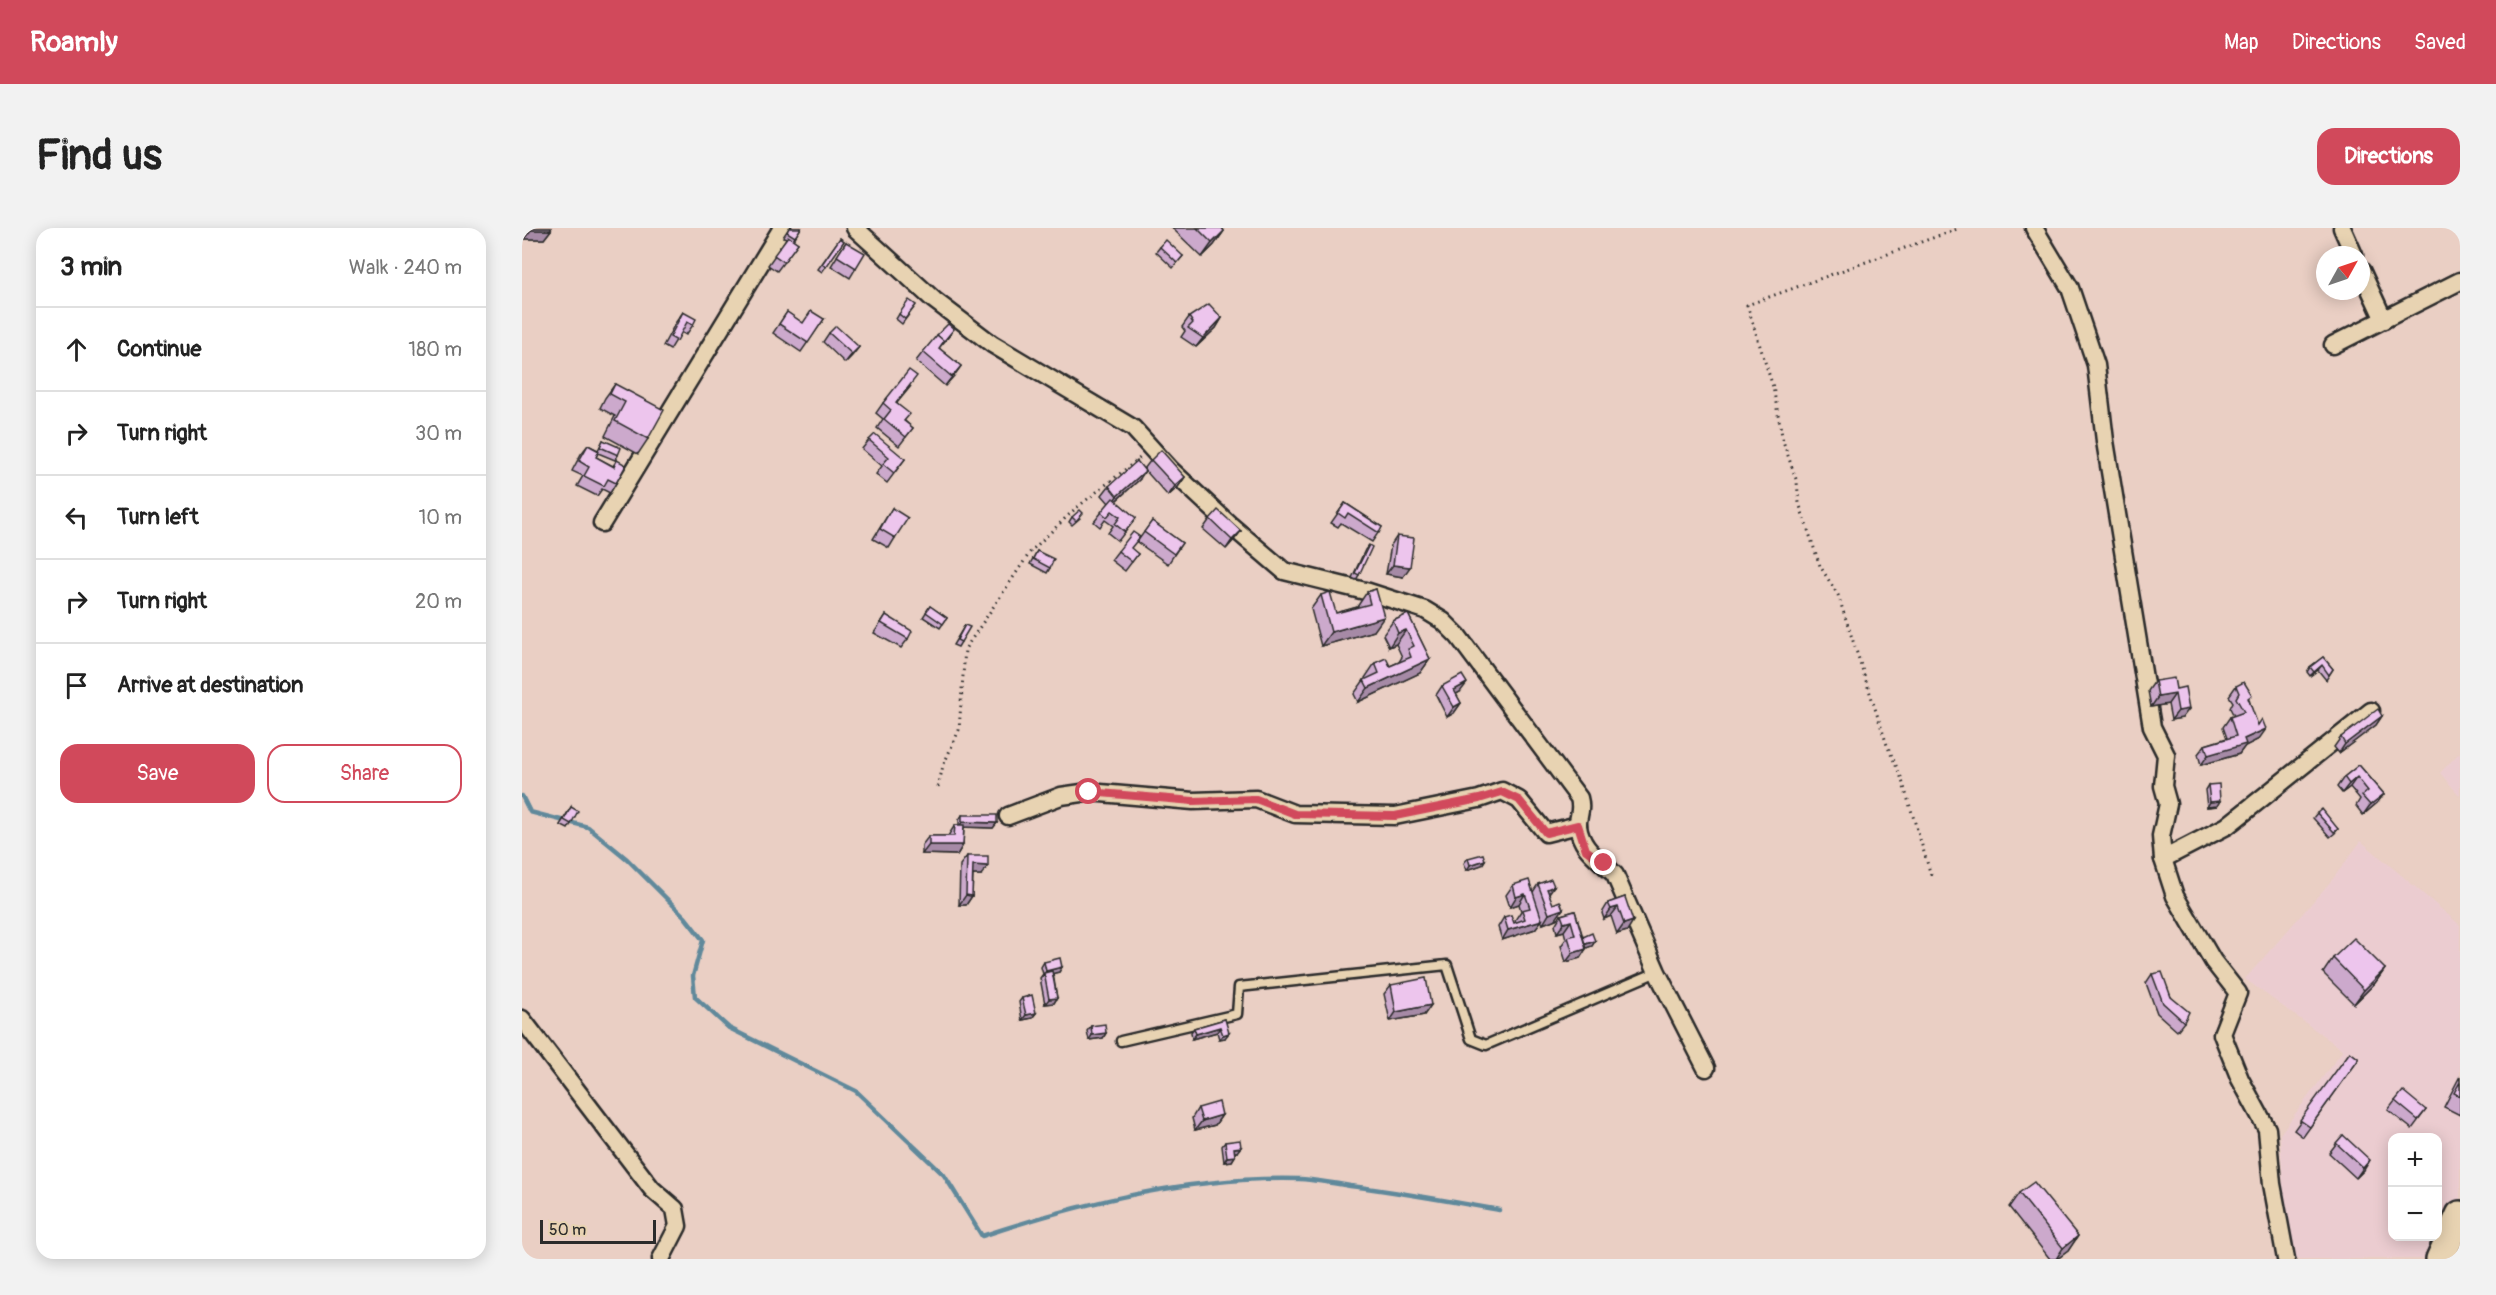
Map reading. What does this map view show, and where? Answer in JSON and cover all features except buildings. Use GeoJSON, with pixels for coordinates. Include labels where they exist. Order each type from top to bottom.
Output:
{"type":"FeatureCollection","features":[{"type":"Feature","properties":{"kind":"highway"},"geometry":{"type":"LineString","coordinates":[[2440,1259],[2460,1215]]}},
{"type":"Feature","properties":{"kind":"street"},"geometry":{"type":"LineString","coordinates":[[602,523],[782,228]]}},
{"type":"Feature","properties":{"kind":"street"},"geometry":{"type":"LineString","coordinates":[[855,228],[934,300],[992,344],[1133,428],[1229,524],[1284,571],[1369,592],[1414,606],[1443,621],[1458,636],[1579,798],[1582,810],[1578,825],[1586,850],[1604,863],[1615,875],[1657,972],[1706,1068]]}},
{"type":"Feature","properties":{"kind":"street"},"geometry":{"type":"LineString","coordinates":[[2034,228],[2070,288],[2096,365],[2105,441],[2152,727],[2166,755],[2163,786],[2168,804],[2161,836],[2163,859],[2175,896],[2213,962],[2238,993],[2222,1034],[2240,1079],[2266,1129],[2272,1184],[2286,1259]]}},
{"type":"Feature","properties":{"kind":"street"},"geometry":{"type":"LineString","coordinates":[[2342,228],[2350,246]]}},
{"type":"Feature","properties":{"kind":"street"},"geometry":{"type":"LineString","coordinates":[[2332,345],[2460,281]]}},
{"type":"Feature","properties":{"kind":"street"},"geometry":{"type":"LineString","coordinates":[[2370,290],[2384,320]]}},
{"type":"Feature","properties":{"kind":"street"},"geometry":{"type":"LineString","coordinates":[[2163,859],[2227,826],[2371,711]]}},
{"type":"Feature","properties":{"kind":"street"},"geometry":{"type":"LineString","coordinates":[[1008,816],[1061,796],[1089,792],[1193,801],[1256,799],[1295,814],[1395,816],[1502,792],[1519,800],[1546,833],[1578,825]]}},
{"type":"Feature","properties":{"kind":"street"},"geometry":{"type":"LineString","coordinates":[[522,1019],[645,1180],[675,1209],[678,1226],[661,1259]]}},
{"type":"Feature","properties":{"kind":"lane"},"geometry":{"type":"LineString","coordinates":[[1121,1041],[1237,1014],[1239,987],[1447,965],[1471,1039],[1485,1045],[1657,972]]}},
{"type":"Feature","properties":{"kind":"path"},"geometry":{"type":"LineString","coordinates":[[1931,875],[1901,777],[1887,745],[1839,596],[1820,566],[1799,503],[1797,482],[1783,441],[1773,387],[1747,305],[1960,228]]}},
{"type":"Feature","properties":{"kind":"path"},"geometry":{"type":"LineString","coordinates":[[938,787],[943,766],[960,730],[965,650],[1031,551],[1075,509],[1152,449]]}},
{"type":"Feature","properties":{"kind":"shaded area"},"geometry":{"type":"Polygon","coordinates":[[[2460,752],[2460,796],[2440,773],[2460,752]]]}},
{"type":"Feature","properties":{"kind":"shaded area"},"geometry":{"type":"Polygon","coordinates":[[[2361,841],[2460,925],[2460,1259],[2287,1259],[2280,1134],[2343,1050],[2245,979],[2332,880],[2361,841]]]}},
{"type":"Feature","properties":{"kind":"waterway"},"geometry":{"type":"LineString","coordinates":[[522,796],[530,812],[588,827],[627,859],[685,917],[703,940],[693,976],[695,997],[729,1028],[856,1091],[944,1175],[982,1236],[1099,1202],[1178,1187],[1259,1179],[1318,1181],[1499,1210]]}},
{"type":"Feature","properties":{"kind":"route"},"geometry":{"type":"LineString","coordinates":[[1089,792],[1193,801],[1256,799],[1295,814],[1395,816],[1502,792],[1519,800],[1546,833],[1578,825],[1586,850],[1604,863]]}}]}
